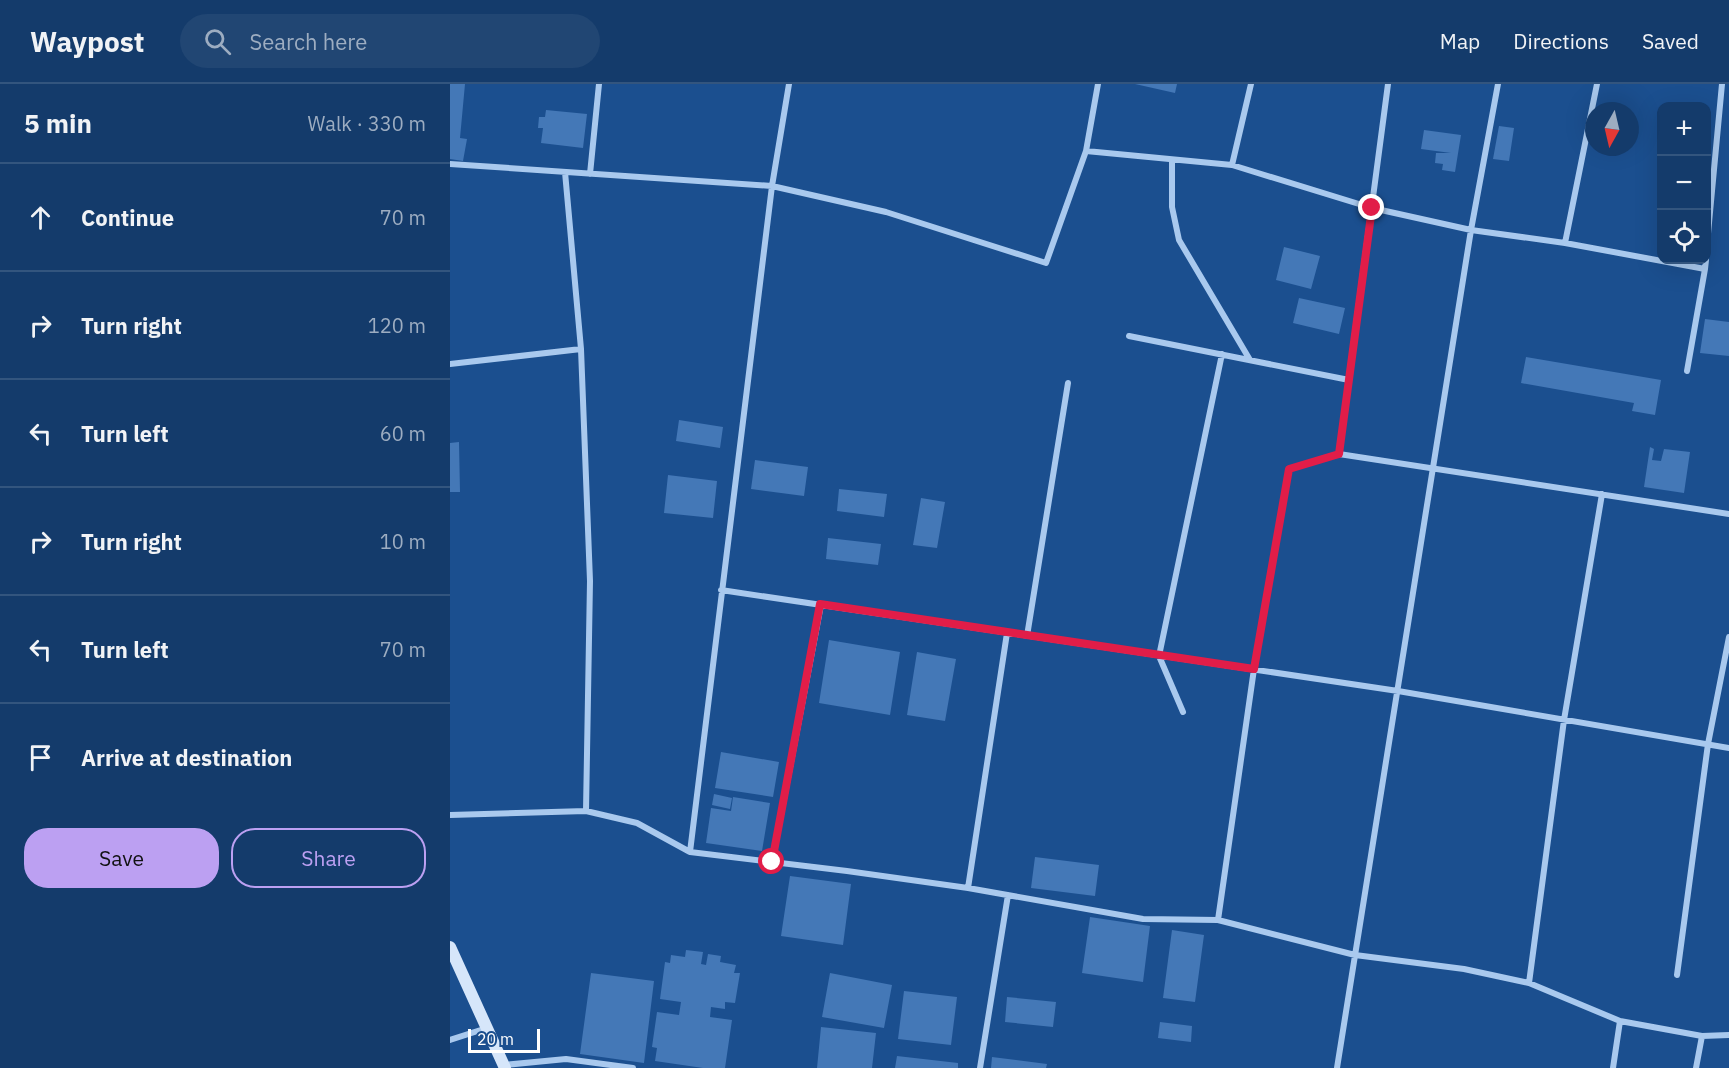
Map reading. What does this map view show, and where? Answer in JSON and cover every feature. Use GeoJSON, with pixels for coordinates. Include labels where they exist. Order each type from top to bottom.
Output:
{"type":"FeatureCollection","features":[{"type":"Feature","properties":{"kind":"street"},"geometry":{"type":"LineString","coordinates":[[590,174],[599,84]]}},
{"type":"Feature","properties":{"kind":"street"},"geometry":{"type":"LineString","coordinates":[[690,852],[772,186],[789,84]]}},
{"type":"Feature","properties":{"kind":"street"},"geometry":{"type":"LineString","coordinates":[[450,164],[772,186],[886,212],[1046,263],[1086,151],[1098,84]]}},
{"type":"Feature","properties":{"kind":"street"},"geometry":{"type":"LineString","coordinates":[[1232,165],[1251,84]]}},
{"type":"Feature","properties":{"kind":"street"},"geometry":{"type":"LineString","coordinates":[[1339,454],[1388,84]]}},
{"type":"Feature","properties":{"kind":"street"},"geometry":{"type":"LineString","coordinates":[[1337,1068],[1471,230],[1498,84]]}},
{"type":"Feature","properties":{"kind":"street"},"geometry":{"type":"LineString","coordinates":[[1565,243],[1597,84]]}},
{"type":"Feature","properties":{"kind":"street"},"geometry":{"type":"LineString","coordinates":[[1710,210],[1722,84]]}},
{"type":"Feature","properties":{"kind":"street"},"geometry":{"type":"LineString","coordinates":[[1086,151],[1232,165],[1372,208],[1471,230],[1565,243],[1705,269]]}},
{"type":"Feature","properties":{"kind":"street"},"geometry":{"type":"LineString","coordinates":[[1172,161],[1172,207],[1179,240],[1250,360]]}},
{"type":"Feature","properties":{"kind":"street"},"geometry":{"type":"LineString","coordinates":[[565,172],[581,349],[590,580],[586,811]]}},
{"type":"Feature","properties":{"kind":"street"},"geometry":{"type":"LineString","coordinates":[[1687,370],[1705,264]]}},
{"type":"Feature","properties":{"kind":"street"},"geometry":{"type":"LineString","coordinates":[[1129,336],[1349,380]]}},
{"type":"Feature","properties":{"kind":"street"},"geometry":{"type":"LineString","coordinates":[[450,364],[581,349]]}},
{"type":"Feature","properties":{"kind":"street"},"geometry":{"type":"LineString","coordinates":[[1183,712],[1159,655],[1222,354]]}},
{"type":"Feature","properties":{"kind":"street"},"geometry":{"type":"LineString","coordinates":[[1027,636],[1068,383]]}},
{"type":"Feature","properties":{"kind":"street"},"geometry":{"type":"LineString","coordinates":[[1218,920],[1254,669],[1289,469],[1339,454],[1729,514]]}},
{"type":"Feature","properties":{"kind":"street"},"geometry":{"type":"LineString","coordinates":[[1529,983],[1564,720],[1602,494]]}},
{"type":"Feature","properties":{"kind":"street"},"geometry":{"type":"LineString","coordinates":[[721,590],[1398,691],[1729,748]]}},
{"type":"Feature","properties":{"kind":"street"},"geometry":{"type":"LineString","coordinates":[[772,862],[820,604]]}},
{"type":"Feature","properties":{"kind":"street"},"geometry":{"type":"LineString","coordinates":[[968,888],[1007,633]]}},
{"type":"Feature","properties":{"kind":"street"},"geometry":{"type":"LineString","coordinates":[[1677,975],[1708,744],[1729,637]]}},
{"type":"Feature","properties":{"kind":"street"},"geometry":{"type":"LineString","coordinates":[[450,815],[586,811],[637,823],[690,852],[968,888],[1143,919],[1218,920],[1355,954],[1464,969],[1529,983],[1620,1021],[1702,1036],[1729,1035]]}},
{"type":"Feature","properties":{"kind":"street"},"geometry":{"type":"LineString","coordinates":[[980,1068],[1008,896]]}},
{"type":"Feature","properties":{"kind":"street"},"geometry":{"type":"LineString","coordinates":[[450,947],[504,1067],[566,1059],[633,1068]]}},
{"type":"Feature","properties":{"kind":"street"},"geometry":{"type":"LineString","coordinates":[[1613,1068],[1620,1021]]}},
{"type":"Feature","properties":{"kind":"street"},"geometry":{"type":"LineString","coordinates":[[450,1040],[487,1028]]}},
{"type":"Feature","properties":{"kind":"street"},"geometry":{"type":"LineString","coordinates":[[1696,1068],[1702,1036]]}},
{"type":"Feature","properties":{"kind":"building"},"geometry":{"type":"Polygon","coordinates":[[[450,84],[465,84],[460,138],[467,139],[463,161],[450,159],[450,84]]]}},
{"type":"Feature","properties":{"kind":"building"},"geometry":{"type":"Polygon","coordinates":[[[1135,84],[1177,84],[1175,93],[1135,84]]]}},
{"type":"Feature","properties":{"kind":"building"},"geometry":{"type":"Polygon","coordinates":[[[546,110],[587,114],[583,148],[541,143],[543,128],[538,128],[539,117],[545,117],[546,110]]]}},
{"type":"Feature","properties":{"kind":"building"},"geometry":{"type":"Polygon","coordinates":[[[1499,126],[1514,128],[1509,161],[1493,159],[1499,126]]]}},
{"type":"Feature","properties":{"kind":"building"},"geometry":{"type":"Polygon","coordinates":[[[1424,130],[1461,135],[1455,172],[1442,170],[1443,164],[1435,163],[1436,153],[1451,153],[1421,149],[1424,130]]]}},
{"type":"Feature","properties":{"kind":"building"},"geometry":{"type":"Polygon","coordinates":[[[1284,247],[1320,256],[1311,289],[1276,280],[1284,247]]]}},
{"type":"Feature","properties":{"kind":"building"},"geometry":{"type":"Polygon","coordinates":[[[1299,298],[1345,308],[1339,334],[1293,323],[1299,298]]]}},
{"type":"Feature","properties":{"kind":"building"},"geometry":{"type":"Polygon","coordinates":[[[1705,319],[1729,322],[1729,356],[1700,353],[1705,319]]]}},
{"type":"Feature","properties":{"kind":"building"},"geometry":{"type":"Polygon","coordinates":[[[1526,357],[1661,380],[1655,415],[1632,411],[1634,403],[1521,383],[1526,357]]]}},
{"type":"Feature","properties":{"kind":"building"},"geometry":{"type":"Polygon","coordinates":[[[679,420],[723,427],[720,448],[676,441],[679,420]]]}},
{"type":"Feature","properties":{"kind":"building"},"geometry":{"type":"Polygon","coordinates":[[[459,442],[460,492],[450,492],[450,443],[459,442]]]}},
{"type":"Feature","properties":{"kind":"building"},"geometry":{"type":"Polygon","coordinates":[[[1650,447],[1654,449],[1652,460],[1661,461],[1664,449],[1690,452],[1684,493],[1644,487],[1650,447]]]}},
{"type":"Feature","properties":{"kind":"building"},"geometry":{"type":"Polygon","coordinates":[[[755,460],[808,467],[804,496],[751,489],[755,460]]]}},
{"type":"Feature","properties":{"kind":"building"},"geometry":{"type":"Polygon","coordinates":[[[668,475],[717,481],[713,518],[664,513],[668,475]]]}},
{"type":"Feature","properties":{"kind":"building"},"geometry":{"type":"Polygon","coordinates":[[[839,489],[887,494],[884,517],[837,511],[839,489]]]}},
{"type":"Feature","properties":{"kind":"building"},"geometry":{"type":"Polygon","coordinates":[[[921,498],[945,502],[937,548],[913,545],[921,498]]]}},
{"type":"Feature","properties":{"kind":"building"},"geometry":{"type":"Polygon","coordinates":[[[828,538],[881,544],[878,565],[826,559],[828,538]]]}},
{"type":"Feature","properties":{"kind":"building"},"geometry":{"type":"Polygon","coordinates":[[[829,640],[900,652],[890,715],[819,703],[829,640]]]}},
{"type":"Feature","properties":{"kind":"building"},"geometry":{"type":"Polygon","coordinates":[[[917,652],[956,659],[945,721],[907,715],[917,652]]]}},
{"type":"Feature","properties":{"kind":"building"},"geometry":{"type":"Polygon","coordinates":[[[721,752],[779,762],[773,797],[715,788],[721,752]]]}},
{"type":"Feature","properties":{"kind":"building"},"geometry":{"type":"Polygon","coordinates":[[[714,794],[732,798],[730,809],[712,805],[714,794]]]}},
{"type":"Feature","properties":{"kind":"building"},"geometry":{"type":"Polygon","coordinates":[[[733,797],[770,803],[762,851],[706,843],[711,808],[731,811],[733,797]]]}},
{"type":"Feature","properties":{"kind":"building"},"geometry":{"type":"Polygon","coordinates":[[[1035,857],[1099,865],[1095,896],[1031,888],[1035,857]]]}},
{"type":"Feature","properties":{"kind":"building"},"geometry":{"type":"Polygon","coordinates":[[[790,876],[851,884],[843,945],[781,936],[790,876]]]}},
{"type":"Feature","properties":{"kind":"building"},"geometry":{"type":"Polygon","coordinates":[[[1090,917],[1150,926],[1143,982],[1082,973],[1090,917]]]}},
{"type":"Feature","properties":{"kind":"building"},"geometry":{"type":"Polygon","coordinates":[[[1172,930],[1204,935],[1195,1002],[1163,998],[1172,930]]]}},
{"type":"Feature","properties":{"kind":"building"},"geometry":{"type":"Polygon","coordinates":[[[686,950],[703,952],[701,964],[706,965],[708,954],[721,956],[720,962],[736,965],[734,973],[740,973],[735,1003],[725,1002],[725,1009],[711,1007],[710,1017],[732,1020],[725,1068],[703,1068],[655,1061],[657,1048],[652,1047],[657,1012],[679,1015],[681,1002],[660,999],[665,962],[670,963],[671,955],[685,957],[686,950]]]}},
{"type":"Feature","properties":{"kind":"building"},"geometry":{"type":"Polygon","coordinates":[[[591,973],[654,981],[644,1063],[580,1054],[591,973]]]}},
{"type":"Feature","properties":{"kind":"building"},"geometry":{"type":"Polygon","coordinates":[[[830,973],[892,985],[884,1028],[822,1017],[830,973]]]}},
{"type":"Feature","properties":{"kind":"building"},"geometry":{"type":"Polygon","coordinates":[[[904,991],[957,997],[951,1045],[898,1039],[904,991]]]}},
{"type":"Feature","properties":{"kind":"building"},"geometry":{"type":"Polygon","coordinates":[[[1007,997],[1056,1002],[1053,1027],[1005,1022],[1007,997]]]}},
{"type":"Feature","properties":{"kind":"building"},"geometry":{"type":"Polygon","coordinates":[[[1160,1022],[1192,1026],[1191,1042],[1158,1038],[1160,1022]]]}},
{"type":"Feature","properties":{"kind":"building"},"geometry":{"type":"Polygon","coordinates":[[[821,1027],[876,1033],[872,1068],[817,1068],[821,1027]]]}},
{"type":"Feature","properties":{"kind":"building"},"geometry":{"type":"Polygon","coordinates":[[[897,1056],[958,1063],[958,1068],[895,1068],[897,1056]]]}},
{"type":"Feature","properties":{"kind":"building"},"geometry":{"type":"Polygon","coordinates":[[[992,1057],[1047,1064],[1046,1068],[991,1068],[992,1057]]]}},
{"type":"Feature","properties":{"kind":"route"},"geometry":{"type":"LineString","coordinates":[[772,862],[820,604],[1254,669],[1289,469],[1339,454],[1372,208]]}}]}
